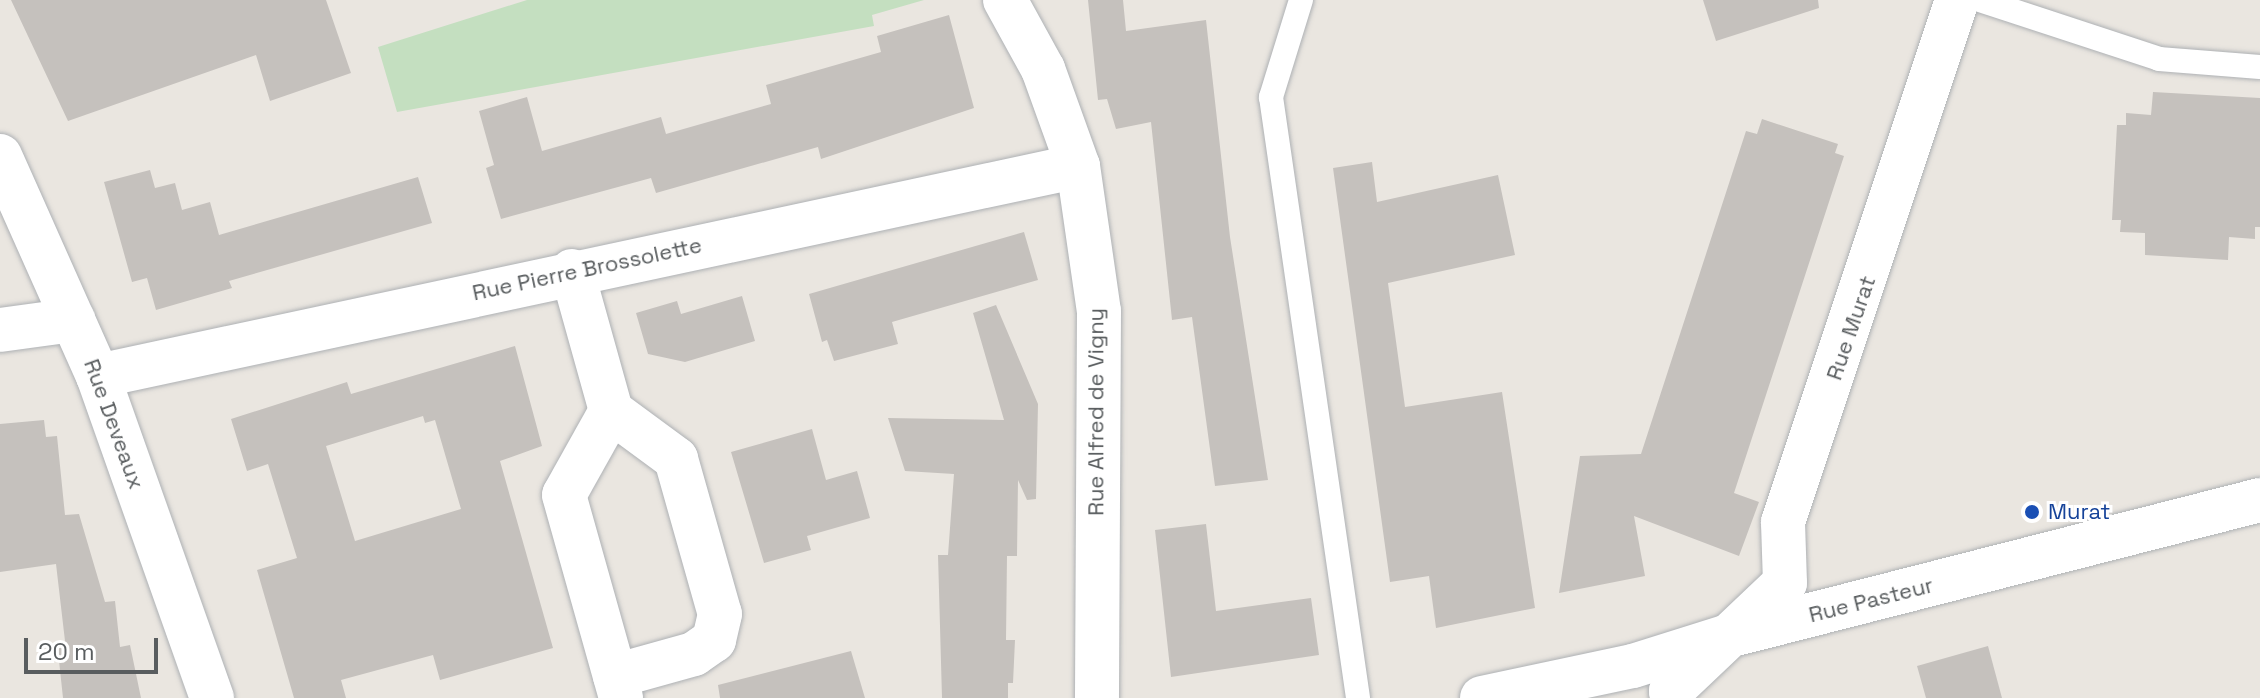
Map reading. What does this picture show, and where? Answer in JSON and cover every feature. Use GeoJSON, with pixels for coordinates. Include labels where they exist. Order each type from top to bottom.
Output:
{"type":"FeatureCollection","features":[{"type":"Feature","properties":{"kind":"street","name":"Rue Alfred de Vigny"},"geometry":{"type":"LineString","coordinates":[[1005,0],[1043,69],[1078,166],[1099,311],[1097,698]]}},
{"type":"Feature","properties":{"kind":"street","name":"Rue Murat"},"geometry":{"type":"LineString","coordinates":[[1672,698],[1671,691],[1785,583],[1783,522],[1957,0]]}},
{"type":"Feature","properties":{"kind":"street","name":"Rue Deveaux"},"geometry":{"type":"LineString","coordinates":[[0,156],[98,376],[212,698]]}},
{"type":"Feature","properties":{"kind":"street","name":"Rue Pierre Brossolette"},"geometry":{"type":"LineString","coordinates":[[98,376],[572,271],[1078,166]]}},
{"type":"Feature","properties":{"kind":"street"},"geometry":{"type":"LineString","coordinates":[[572,271],[611,411],[676,459],[720,614],[714,640],[694,654],[618,687],[564,495],[611,411]]}},
{"type":"Feature","properties":{"kind":"street"},"geometry":{"type":"LineString","coordinates":[[0,330],[73,320]]}},
{"type":"Feature","properties":{"kind":"street","name":"Rue Pasteur"},"geometry":{"type":"LineString","coordinates":[[1482,698],[1633,666],[1728,636],[2260,500]]}},
{"type":"Feature","properties":{"kind":"lane"},"geometry":{"type":"LineString","coordinates":[[1301,0],[1271,97],[1358,698]]}},
{"type":"Feature","properties":{"kind":"lane"},"geometry":{"type":"LineString","coordinates":[[1980,0],[2159,59],[2260,67]]}},
{"type":"Feature","properties":{"kind":"green space"},"geometry":{"type":"Polygon","coordinates":[[[527,0],[924,0],[872,15],[874,26],[397,112],[378,47],[527,0]]]}},
{"type":"Feature","properties":{"kind":"building"},"geometry":{"type":"Polygon","coordinates":[[[11,0],[326,0],[351,73],[270,101],[256,55],[68,121],[11,0]]]}},
{"type":"Feature","properties":{"kind":"building"},"geometry":{"type":"Polygon","coordinates":[[[1088,0],[1123,0],[1126,31],[1206,20],[1230,237],[1268,480],[1215,486],[1192,317],[1172,320],[1151,122],[1116,129],[1107,99],[1098,100],[1088,0]]]}},
{"type":"Feature","properties":{"kind":"building"},"geometry":{"type":"Polygon","coordinates":[[[1703,0],[1818,0],[1819,8],[1716,41],[1703,0]]]}},
{"type":"Feature","properties":{"kind":"building"},"geometry":{"type":"Polygon","coordinates":[[[949,15],[974,108],[821,159],[818,147],[656,193],[651,178],[501,219],[486,168],[494,165],[479,111],[527,97],[542,151],[661,117],[666,134],[771,104],[766,85],[881,52],[877,36],[949,15]]]}},
{"type":"Feature","properties":{"kind":"building"},"geometry":{"type":"Polygon","coordinates":[[[2153,92],[2260,98],[2260,227],[2255,227],[2255,239],[2229,237],[2228,260],[2145,255],[2145,233],[2120,232],[2121,220],[2112,220],[2117,125],[2126,125],[2126,113],[2151,115],[2153,92]]]}},
{"type":"Feature","properties":{"kind":"building"},"geometry":{"type":"Polygon","coordinates":[[[1762,119],[1838,144],[1835,153],[1844,156],[1734,493],[1759,502],[1739,556],[1634,516],[1645,576],[1559,593],[1580,456],[1641,454],[1746,131],[1757,134],[1762,119]]]}},
{"type":"Feature","properties":{"kind":"building"},"geometry":{"type":"Polygon","coordinates":[[[1372,162],[1377,202],[1498,175],[1515,255],[1388,283],[1405,407],[1502,392],[1535,608],[1436,628],[1429,576],[1390,582],[1333,168],[1372,162]]]}},
{"type":"Feature","properties":{"kind":"building"},"geometry":{"type":"Polygon","coordinates":[[[150,170],[155,188],[175,183],[182,210],[210,202],[219,235],[418,177],[432,223],[229,281],[232,288],[156,310],[147,278],[132,282],[104,182],[150,170]]]}},
{"type":"Feature","properties":{"kind":"building"},"geometry":{"type":"Polygon","coordinates":[[[1024,232],[1038,280],[892,322],[898,344],[834,361],[827,340],[822,342],[809,294],[1024,232]]]}},
{"type":"Feature","properties":{"kind":"building"},"geometry":{"type":"Polygon","coordinates":[[[742,296],[755,341],[685,362],[648,354],[636,313],[677,301],[681,314],[742,296]]]}},
{"type":"Feature","properties":{"kind":"building"},"geometry":{"type":"Polygon","coordinates":[[[996,305],[1038,404],[1036,499],[1027,500],[1018,480],[1017,556],[1007,556],[1006,640],[1015,640],[1013,683],[1008,683],[1008,698],[942,698],[938,555],[948,555],[954,474],[905,471],[888,418],[1004,420],[973,313],[996,305]]]}},
{"type":"Feature","properties":{"kind":"building"},"geometry":{"type":"Polygon","coordinates":[[[515,346],[542,446],[500,461],[553,648],[440,680],[433,655],[341,680],[346,698],[294,698],[257,570],[297,558],[268,464],[247,471],[231,419],[347,382],[351,394],[515,346]],[[423,416],[326,446],[355,541],[461,509],[435,420],[425,423],[423,416]]]}},
{"type":"Feature","properties":{"kind":"building"},"geometry":{"type":"Polygon","coordinates":[[[44,420],[46,437],[57,436],[65,515],[79,514],[105,602],[115,601],[120,647],[130,645],[141,698],[63,698],[57,642],[65,641],[56,564],[0,572],[0,424],[44,420]]]}},
{"type":"Feature","properties":{"kind":"building"},"geometry":{"type":"Polygon","coordinates":[[[812,429],[826,480],[857,471],[870,518],[807,536],[811,550],[764,563],[731,452],[812,429]]]}},
{"type":"Feature","properties":{"kind":"building"},"geometry":{"type":"Polygon","coordinates":[[[1206,524],[1216,611],[1311,598],[1319,655],[1171,677],[1155,530],[1206,524]]]}},
{"type":"Feature","properties":{"kind":"building"},"geometry":{"type":"Polygon","coordinates":[[[1988,646],[2002,698],[1926,698],[1917,666],[1988,646]]]}},
{"type":"Feature","properties":{"kind":"building"},"geometry":{"type":"Polygon","coordinates":[[[851,651],[865,698],[720,698],[718,685],[851,651]]]}},
{"type":"Feature","properties":{"kind":"place","name":"Murat"},"geometry":{"type":"Point","coordinates":[2032,512]}}]}
